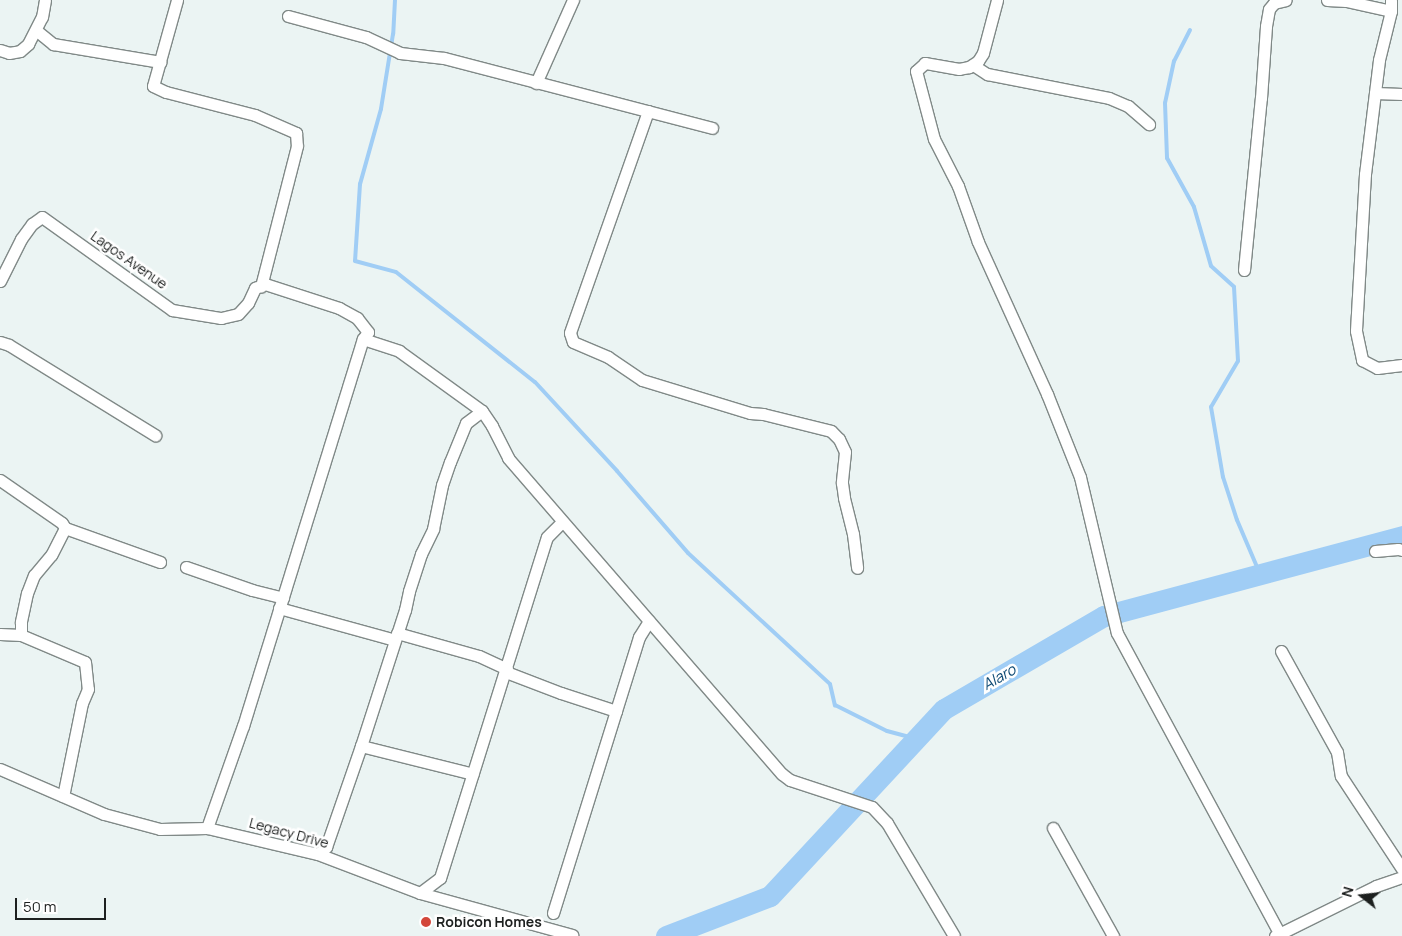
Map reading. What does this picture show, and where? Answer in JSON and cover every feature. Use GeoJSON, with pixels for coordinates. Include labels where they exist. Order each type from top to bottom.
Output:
{"type":"FeatureCollection","features":[{"type":"Feature","properties":{"kind":"street"},"geometry":{"type":"LineString","coordinates":[[0,50],[9,53],[20,51],[37,31],[45,0]]}},
{"type":"Feature","properties":{"kind":"street"},"geometry":{"type":"LineString","coordinates":[[176,0],[153,86],[166,92],[255,115],[296,133],[297,146],[263,285],[339,308],[357,318],[368,332],[363,339],[244,726],[207,828]]}},
{"type":"Feature","properties":{"kind":"street"},"geometry":{"type":"LineString","coordinates":[[536,83],[573,0]]}},
{"type":"Feature","properties":{"kind":"street"},"geometry":{"type":"LineString","coordinates":[[997,0],[983,53],[973,65],[954,69],[925,63],[916,71],[937,148],[958,186],[978,242],[1047,394],[1077,468],[1117,633],[1278,935],[1376,886],[1402,878]]}},
{"type":"Feature","properties":{"kind":"street"},"geometry":{"type":"LineString","coordinates":[[1244,270],[1266,26],[1269,9],[1274,3],[1286,0]]}},
{"type":"Feature","properties":{"kind":"street"},"geometry":{"type":"LineString","coordinates":[[1327,0],[1391,5],[1379,60],[1365,174],[1356,331],[1362,360],[1377,368],[1402,365]]}},
{"type":"Feature","properties":{"kind":"street"},"geometry":{"type":"LineString","coordinates":[[288,16],[366,37],[400,53],[444,58],[712,128]]}},
{"type":"Feature","properties":{"kind":"street"},"geometry":{"type":"LineString","coordinates":[[37,31],[53,44],[160,62]]}},
{"type":"Feature","properties":{"kind":"street"},"geometry":{"type":"LineString","coordinates":[[973,65],[987,74],[1109,98],[1128,106],[1149,124]]}},
{"type":"Feature","properties":{"kind":"street"},"geometry":{"type":"LineString","coordinates":[[1376,93],[1402,94]]}},
{"type":"Feature","properties":{"kind":"street"},"geometry":{"type":"LineString","coordinates":[[648,111],[570,333],[573,342],[608,357],[642,380],[750,413],[762,414],[830,432],[839,439],[846,452],[842,483],[853,534],[857,568]]}},
{"type":"Feature","properties":{"kind":"street","name":"Lagos Avenue"},"geometry":{"type":"LineString","coordinates":[[0,281],[21,239],[32,224],[42,217],[172,310],[221,318],[238,314],[248,303],[255,288],[263,285]]}},
{"type":"Feature","properties":{"kind":"street"},"geometry":{"type":"LineString","coordinates":[[363,339],[400,351],[482,412],[492,426],[508,458],[782,774],[790,780],[872,807],[887,823],[954,936]]}},
{"type":"Feature","properties":{"kind":"street"},"geometry":{"type":"LineString","coordinates":[[0,342],[9,345],[155,435]]}},
{"type":"Feature","properties":{"kind":"street"},"geometry":{"type":"LineString","coordinates":[[318,854],[326,847],[361,746],[421,554],[433,529],[442,485],[450,462],[466,423],[482,412]]}},
{"type":"Feature","properties":{"kind":"street"},"geometry":{"type":"LineString","coordinates":[[0,480],[65,528],[160,562]]}},
{"type":"Feature","properties":{"kind":"street"},"geometry":{"type":"LineString","coordinates":[[420,893],[440,878],[507,671],[547,537],[562,522]]}},
{"type":"Feature","properties":{"kind":"street"},"geometry":{"type":"LineString","coordinates":[[21,635],[21,622],[27,593],[34,575],[51,555],[65,528]]}},
{"type":"Feature","properties":{"kind":"street"},"geometry":{"type":"LineString","coordinates":[[1375,551],[1402,550]]}},
{"type":"Feature","properties":{"kind":"street"},"geometry":{"type":"LineString","coordinates":[[186,566],[252,590],[281,603],[396,636],[479,656],[507,671],[561,694],[616,711]]}},
{"type":"Feature","properties":{"kind":"street"},"geometry":{"type":"LineString","coordinates":[[552,913],[639,637],[649,621]]}},
{"type":"Feature","properties":{"kind":"street"},"geometry":{"type":"LineString","coordinates":[[0,634],[21,635],[85,662],[88,689],[82,703],[63,796]]}},
{"type":"Feature","properties":{"kind":"street"},"geometry":{"type":"LineString","coordinates":[[1281,651],[1337,752],[1341,776],[1402,869]]}},
{"type":"Feature","properties":{"kind":"street"},"geometry":{"type":"LineString","coordinates":[[361,746],[474,774]]}},
{"type":"Feature","properties":{"kind":"street","name":"Legacy Drive"},"geometry":{"type":"LineString","coordinates":[[0,769],[104,814],[160,829],[207,828],[318,854],[420,893],[572,935]]}},
{"type":"Feature","properties":{"kind":"street"},"geometry":{"type":"LineString","coordinates":[[1053,828],[1113,936]]}},
{"type":"Feature","properties":{"kind":"waterway"},"geometry":{"type":"LineString","coordinates":[[395,0],[393,34],[381,109],[360,184],[355,261],[396,272],[535,382],[617,471],[688,553],[830,684],[835,705],[887,731],[916,739]]}},
{"type":"Feature","properties":{"kind":"waterway"},"geometry":{"type":"LineString","coordinates":[[1190,30],[1174,61],[1165,103],[1167,158],[1194,207],[1211,266],[1234,287],[1238,361],[1211,407],[1223,477],[1237,520],[1260,574]]}},
{"type":"Feature","properties":{"kind":"waterway","name":"Alaro"},"geometry":{"type":"LineString","coordinates":[[666,936],[770,896],[944,709],[1104,616],[1402,536]]}},
{"type":"Feature","properties":{"kind":"place","name":"Robicon Homes"},"geometry":{"type":"Point","coordinates":[426,922]}}]}
